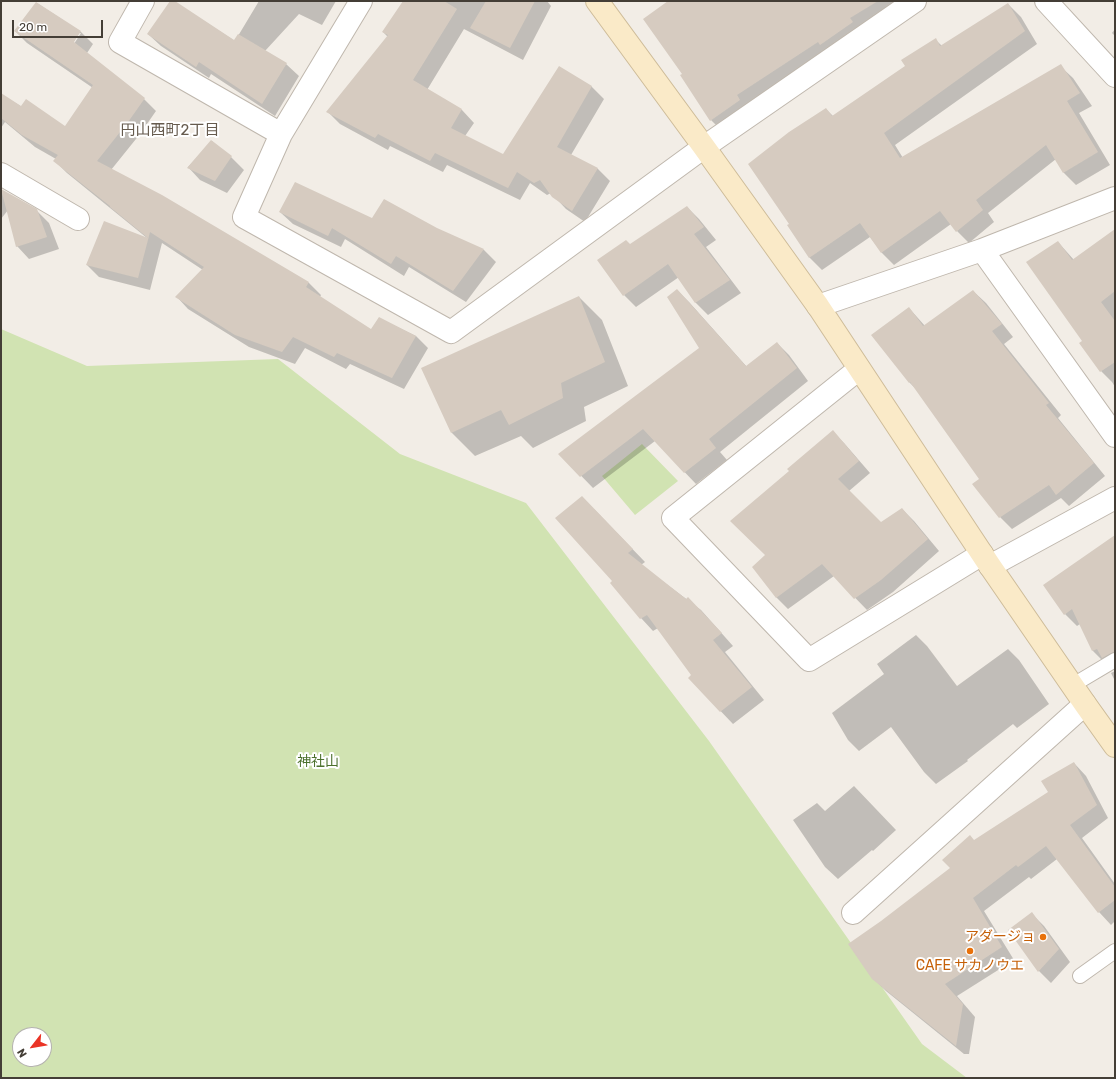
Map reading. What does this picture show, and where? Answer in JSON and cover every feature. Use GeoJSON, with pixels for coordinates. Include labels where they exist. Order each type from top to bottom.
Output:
{"type":"FeatureCollection","features":[{"type":"Feature","properties":{"kind":"street"},"geometry":{"type":"LineString","coordinates":[[143,1],[120,42],[281,134]]}},
{"type":"Feature","properties":{"kind":"street"},"geometry":{"type":"LineString","coordinates":[[361,1],[281,134],[244,217],[450,332],[704,147],[915,1]]}},
{"type":"Feature","properties":{"kind":"street"},"geometry":{"type":"LineString","coordinates":[[1046,1],[1115,76]]}},
{"type":"Feature","properties":{"kind":"street"},"geometry":{"type":"LineString","coordinates":[[600,2],[818,306],[986,560],[1115,746]]}},
{"type":"Feature","properties":{"kind":"street"},"geometry":{"type":"LineString","coordinates":[[1,174],[78,218]]}},
{"type":"Feature","properties":{"kind":"street"},"geometry":{"type":"LineString","coordinates":[[818,306],[982,250],[1115,198]]}},
{"type":"Feature","properties":{"kind":"street"},"geometry":{"type":"LineString","coordinates":[[982,250],[1115,436]]}},
{"type":"Feature","properties":{"kind":"street"},"geometry":{"type":"LineString","coordinates":[[859,369],[673,518],[809,660],[986,560],[1115,498]]}},
{"type":"Feature","properties":{"kind":"street"},"geometry":{"type":"LineString","coordinates":[[853,913],[1085,704]]}},
{"type":"Feature","properties":{"kind":"lane"},"geometry":{"type":"LineString","coordinates":[[1072,685],[1115,660]]}},
{"type":"Feature","properties":{"kind":"lane"},"geometry":{"type":"LineString","coordinates":[[1080,976],[1115,951]]}},
{"type":"Feature","properties":{"kind":"green space","name":"神社山"},"geometry":{"type":"Polygon","coordinates":[[[1,329],[87,366],[278,359],[400,454],[526,503],[709,741],[922,1044],[967,1078],[1,1078],[1,329]]]}},
{"type":"Feature","properties":{"kind":"green space"},"geometry":{"type":"Polygon","coordinates":[[[642,444],[678,481],[635,515],[602,476],[642,444]]]}},
{"type":"Feature","properties":{"kind":"building"},"geometry":{"type":"Polygon","coordinates":[[[170,1],[175,1],[234,40],[238,34],[287,63],[262,104],[199,62],[196,67],[147,34],[170,1]]]}},
{"type":"Feature","properties":{"kind":"building"},"geometry":{"type":"Polygon","coordinates":[[[403,1],[444,1],[457,9],[413,80],[462,109],[451,128],[503,154],[559,66],[592,86],[557,147],[598,168],[572,211],[552,197],[540,180],[534,183],[517,172],[508,188],[435,153],[430,161],[378,134],[375,138],[326,112],[388,35],[382,32],[403,1]]]}},
{"type":"Feature","properties":{"kind":"building"},"geometry":{"type":"Polygon","coordinates":[[[486,1],[535,1],[510,48],[470,28],[486,1]]]}},
{"type":"Feature","properties":{"kind":"building"},"geometry":{"type":"Polygon","coordinates":[[[668,1],[878,1],[850,18],[853,22],[820,45],[818,42],[737,95],[740,100],[710,121],[680,75],[682,74],[643,19],[668,1]]]}},
{"type":"Feature","properties":{"kind":"building"},"geometry":{"type":"Polygon","coordinates":[[[36,2],[81,31],[74,42],[145,98],[97,161],[162,195],[309,282],[306,287],[371,329],[379,317],[416,336],[392,378],[337,353],[334,357],[293,337],[282,352],[235,335],[175,297],[204,267],[150,232],[138,278],[86,265],[104,221],[148,238],[53,161],[58,155],[22,135],[1,118],[1,93],[21,106],[26,99],[65,126],[93,85],[14,31],[36,2]]]}},
{"type":"Feature","properties":{"kind":"building"},"geometry":{"type":"Polygon","coordinates":[[[1008,3],[1025,31],[884,133],[900,158],[1061,64],[1080,93],[1067,101],[1098,152],[1063,173],[1046,145],[976,200],[983,210],[956,232],[940,211],[881,253],[860,223],[809,258],[787,225],[789,224],[748,164],[789,132],[826,108],[832,116],[905,66],[901,60],[936,38],[940,46],[1008,3]]]}},
{"type":"Feature","properties":{"kind":"building"},"geometry":{"type":"Polygon","coordinates":[[[211,140],[232,156],[215,181],[187,168],[211,140]]]}},
{"type":"Feature","properties":{"kind":"building"},"geometry":{"type":"Polygon","coordinates":[[[295,182],[372,218],[384,199],[437,228],[484,249],[453,291],[396,256],[391,264],[332,228],[328,236],[279,212],[295,182]]]}},
{"type":"Feature","properties":{"kind":"building"},"geometry":{"type":"Polygon","coordinates":[[[1,189],[37,209],[47,237],[16,247],[1,189]]]}},
{"type":"Feature","properties":{"kind":"building"},"geometry":{"type":"Polygon","coordinates":[[[687,206],[704,227],[694,234],[730,280],[695,303],[668,264],[623,296],[597,260],[626,240],[630,244],[687,206]]]}},
{"type":"Feature","properties":{"kind":"building"},"geometry":{"type":"Polygon","coordinates":[[[1115,229],[1115,291],[1101,302],[1115,321],[1115,362],[1100,372],[1079,343],[1082,341],[1026,262],[1058,241],[1072,260],[1115,229]]]}},
{"type":"Feature","properties":{"kind":"building"},"geometry":{"type":"Polygon","coordinates":[[[677,289],[746,366],[777,342],[797,368],[709,439],[716,448],[684,473],[643,429],[580,477],[558,454],[699,348],[667,297],[677,289]]]}},
{"type":"Feature","properties":{"kind":"building"},"geometry":{"type":"Polygon","coordinates":[[[973,290],[1002,324],[992,331],[1049,403],[1046,405],[1094,463],[1056,495],[1049,485],[999,518],[972,484],[979,479],[910,382],[909,383],[871,335],[909,307],[923,326],[973,290]]]}},
{"type":"Feature","properties":{"kind":"building"},"geometry":{"type":"Polygon","coordinates":[[[579,296],[605,362],[561,383],[563,398],[509,425],[501,410],[451,433],[421,368],[579,296]]]}},
{"type":"Feature","properties":{"kind":"building"},"geometry":{"type":"Polygon","coordinates":[[[833,430],[859,461],[838,479],[881,522],[902,508],[928,539],[881,580],[854,599],[822,564],[776,598],[752,567],[765,555],[730,521],[789,471],[787,469],[833,430]]]}},
{"type":"Feature","properties":{"kind":"building"},"geometry":{"type":"Polygon","coordinates":[[[582,496],[633,549],[628,553],[686,599],[688,597],[722,633],[713,640],[752,687],[720,712],[688,678],[691,675],[647,615],[640,619],[610,583],[612,581],[555,518],[582,496]]]}},
{"type":"Feature","properties":{"kind":"building"},"geometry":{"type":"Polygon","coordinates":[[[1115,535],[1115,652],[1102,658],[1097,649],[1092,651],[1072,609],[1064,615],[1043,585],[1115,535]]]}},
{"type":"Feature","properties":{"kind":"building"},"geometry":{"type":"Polygon","coordinates":[[[1074,762],[1097,805],[1070,825],[1115,887],[1115,900],[1098,913],[1046,846],[1018,867],[1016,865],[973,898],[1002,947],[945,984],[963,1004],[956,1046],[872,979],[848,944],[881,921],[950,868],[942,860],[970,835],[974,840],[1048,792],[1041,781],[1074,762]]]}},
{"type":"Feature","properties":{"kind":"building"},"geometry":{"type":"Polygon","coordinates":[[[1032,912],[1059,949],[1038,972],[1008,930],[1032,912]]]}},
{"type":"Feature","properties":{"kind":"place","name":"アダージョ"},"geometry":{"type":"Point","coordinates":[1043,937]}},
{"type":"Feature","properties":{"kind":"place","name":"CAFE サカノウエ"},"geometry":{"type":"Point","coordinates":[970,951]}},
{"type":"Feature","properties":{"kind":"district","name":"円山西町2丁目"},"geometry":{"type":"Point","coordinates":[170,131]}}]}
